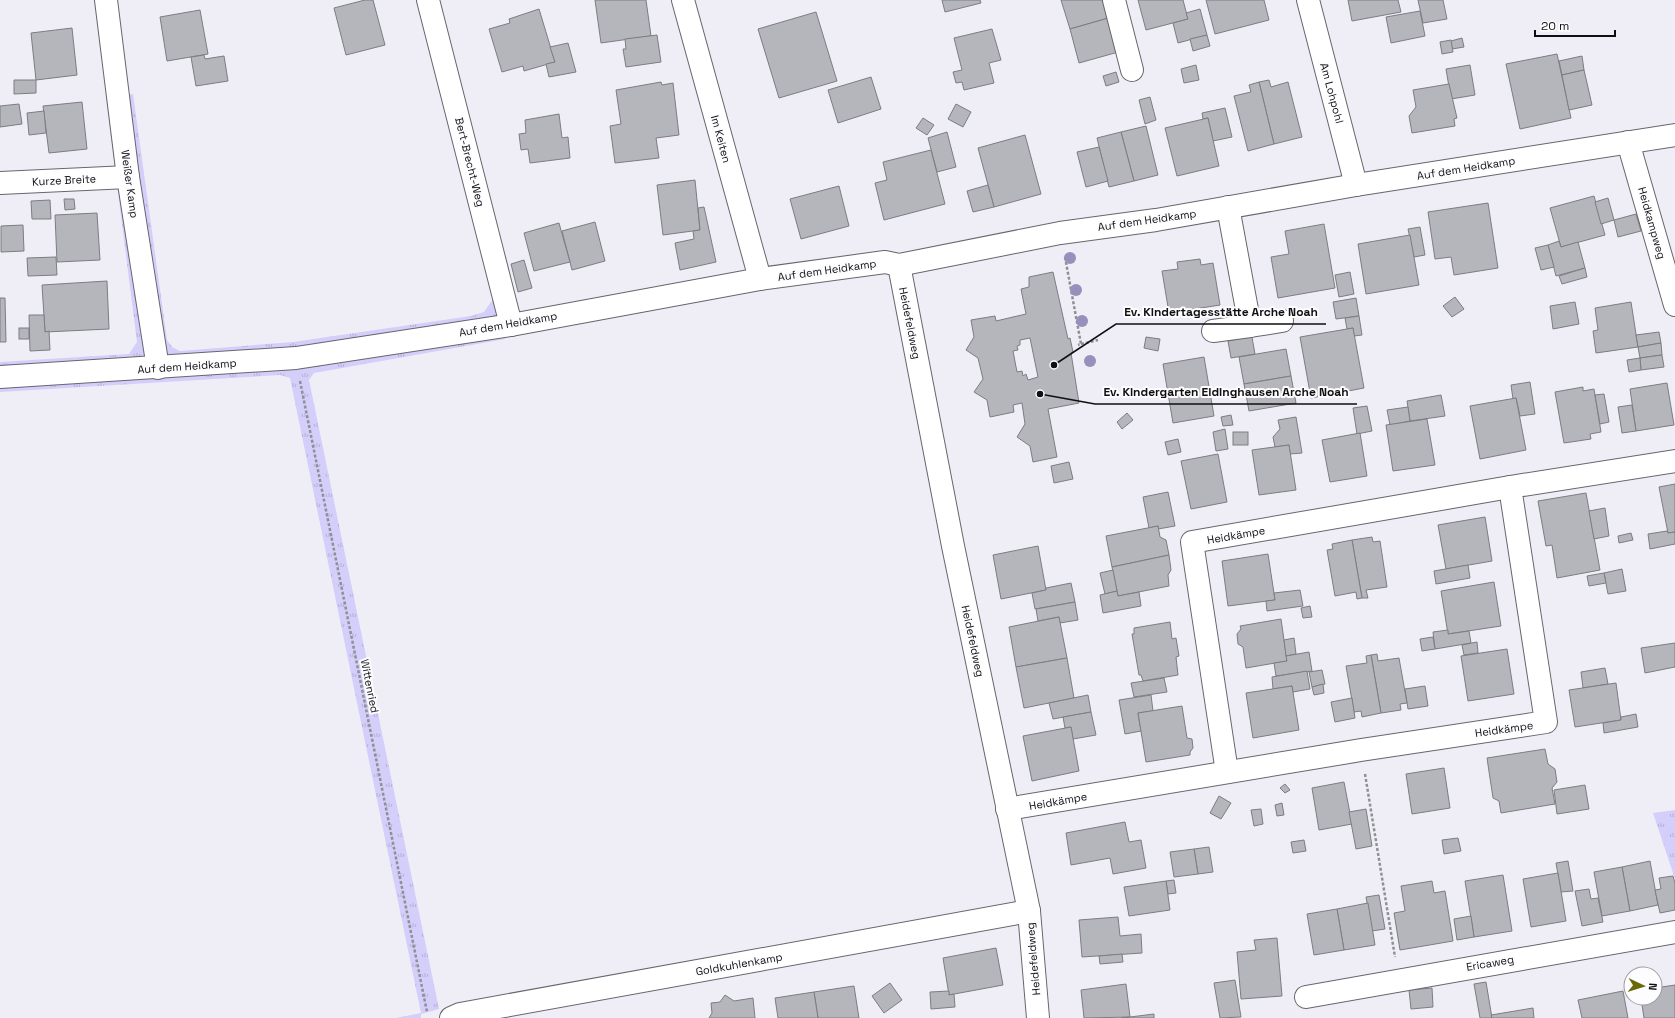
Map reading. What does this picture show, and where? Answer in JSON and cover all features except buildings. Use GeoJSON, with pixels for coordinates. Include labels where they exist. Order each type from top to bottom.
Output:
{"type":"FeatureCollection","features":[{"type":"Feature","properties":{"kind":"street","name":"Weißer Kamp"},"geometry":{"type":"LineString","coordinates":[[106,0],[128,177],[158,368]]}},
{"type":"Feature","properties":{"kind":"street","name":"Bert-Brecht-Weg"},"geometry":{"type":"LineString","coordinates":[[428,0],[511,325]]}},
{"type":"Feature","properties":{"kind":"street","name":"Im Keiten"},"geometry":{"type":"LineString","coordinates":[[683,0],[760,279]]}},
{"type":"Feature","properties":{"kind":"street"},"geometry":{"type":"LineString","coordinates":[[1114,0],[1132,70]]}},
{"type":"Feature","properties":{"kind":"street","name":"Am Lohpohl"},"geometry":{"type":"LineString","coordinates":[[1308,0],[1356,185]]}},
{"type":"Feature","properties":{"kind":"street","name":"Auf dem Heidkamp"},"geometry":{"type":"LineString","coordinates":[[0,377],[296,358],[511,325],[760,279],[885,262],[899,265],[1060,233],[1156,220],[1356,185],[1675,134]]}},
{"type":"Feature","properties":{"kind":"street","name":"Heidkampweg"},"geometry":{"type":"LineString","coordinates":[[1628,142],[1675,305]]}},
{"type":"Feature","properties":{"kind":"street","name":"Kurze Breite"},"geometry":{"type":"LineString","coordinates":[[0,183],[128,177]]}},
{"type":"Feature","properties":{"kind":"street"},"geometry":{"type":"LineString","coordinates":[[1228,208],[1250,326]]}},
{"type":"Feature","properties":{"kind":"street","name":"Heidefeldweg"},"geometry":{"type":"LineString","coordinates":[[899,265],[953,546],[1028,911],[1038,1018]]}},
{"type":"Feature","properties":{"kind":"street"},"geometry":{"type":"LineString","coordinates":[[1213,331],[1282,321]]}},
{"type":"Feature","properties":{"kind":"street","name":"Heidkämpe"},"geometry":{"type":"LineString","coordinates":[[1227,772],[1192,542],[1675,461]]}},
{"type":"Feature","properties":{"kind":"street","name":"Heidkämpe"},"geometry":{"type":"LineString","coordinates":[[1008,809],[1361,750],[1546,722],[1510,488]]}},
{"type":"Feature","properties":{"kind":"street","name":"Goldkuhlenkamp"},"geometry":{"type":"LineString","coordinates":[[451,1018],[460,1014],[1028,911]]}},
{"type":"Feature","properties":{"kind":"street","name":"Ericaweg"},"geometry":{"type":"LineString","coordinates":[[1306,997],[1675,932]]}},
{"type":"Feature","properties":{"kind":"path"},"geometry":{"type":"LineString","coordinates":[[1060,233],[1079,344],[1098,340]]}},
{"type":"Feature","properties":{"kind":"path","name":"Wittenried"},"geometry":{"type":"LineString","coordinates":[[296,358],[428,1018]]}},
{"type":"Feature","properties":{"kind":"path"},"geometry":{"type":"LineString","coordinates":[[1361,750],[1398,980]]}},
{"type":"Feature","properties":{"kind":"green space"},"geometry":{"type":"Polygon","coordinates":[[[133,94],[167,340],[172,347],[180,351],[293,342],[471,316],[484,312],[493,299],[505,339],[314,373],[309,380],[439,1009],[421,1014],[421,1018],[396,1018],[421,1013],[290,378],[280,375],[0,392],[0,362],[129,354],[137,342],[106,98],[133,94]]]}},
{"type":"Feature","properties":{"kind":"green space"},"geometry":{"type":"Polygon","coordinates":[[[1675,810],[1675,879],[1653,813],[1675,810]]]}},
{"type":"Feature","properties":{"kind":"place","name":"Ev. Kindertagesstätte Arche Noah"},"geometry":{"type":"Point","coordinates":[1054,365]}},
{"type":"Feature","properties":{"kind":"place","name":"Ev. Kindergarten Eidinghausen Arche Noah"},"geometry":{"type":"Point","coordinates":[1040,394]}}]}
